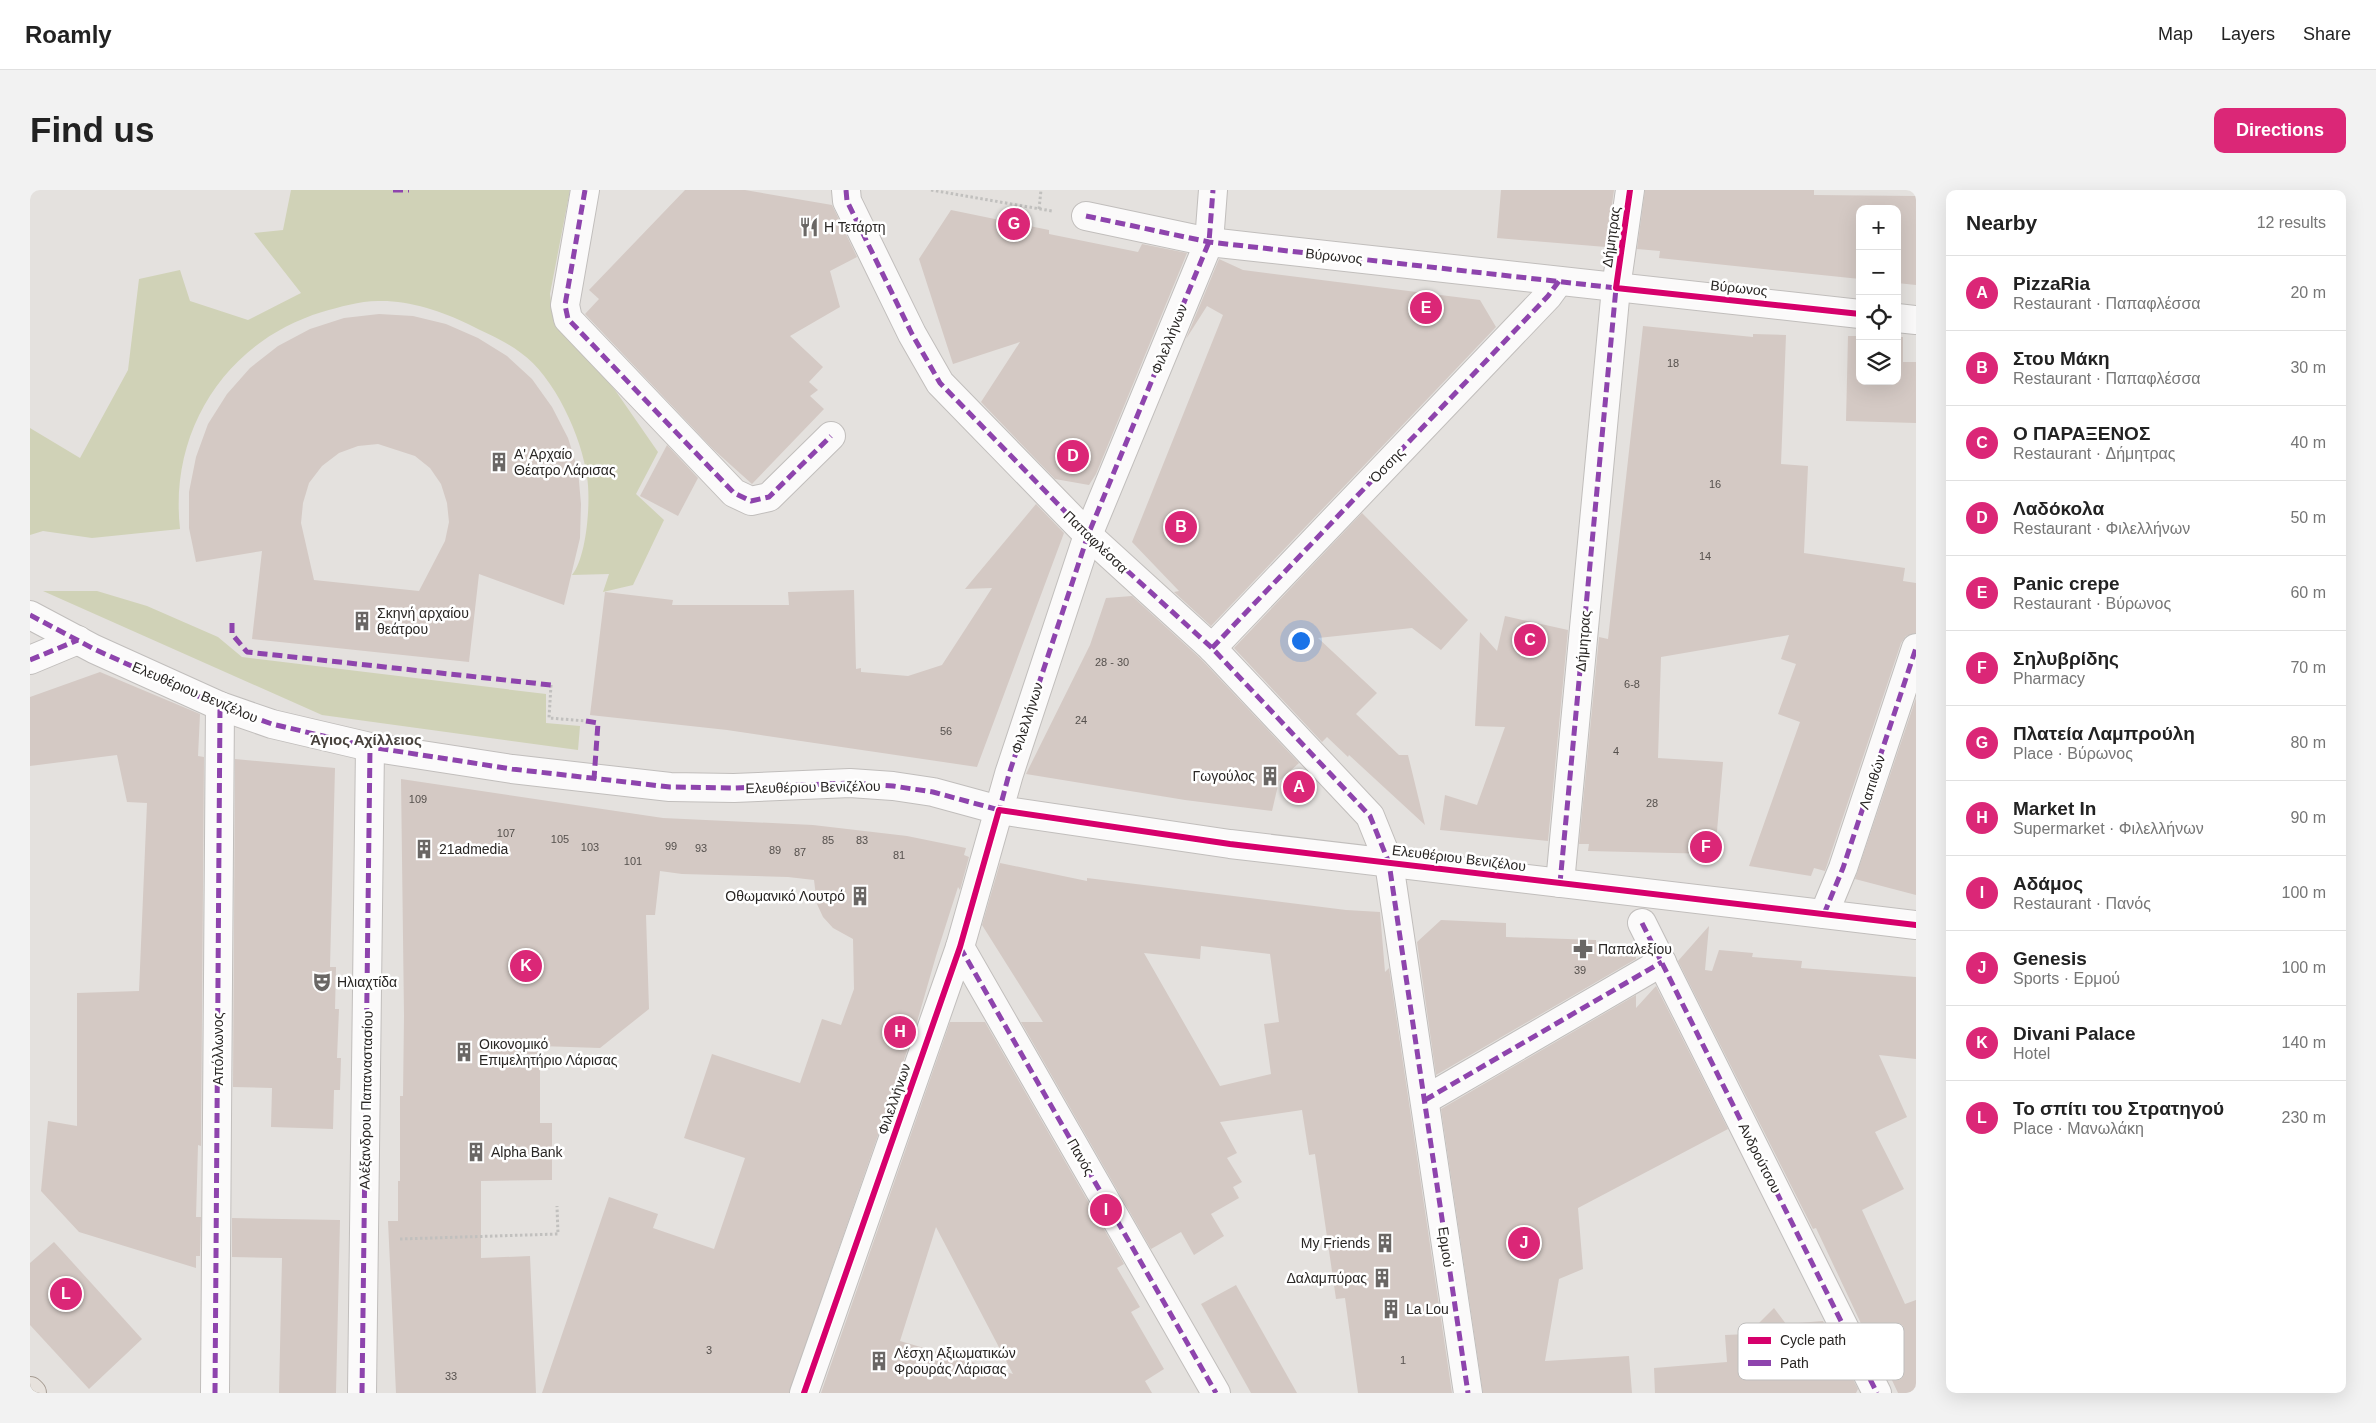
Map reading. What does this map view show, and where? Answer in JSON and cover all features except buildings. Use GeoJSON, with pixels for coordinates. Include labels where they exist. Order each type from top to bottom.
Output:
{"type":"FeatureCollection","features":[{"type":"Feature","properties":{"kind":"street"},"geometry":{"type":"LineString","coordinates":[[585,190],[565,305],[568,319],[734,493],[751,500],[769,497],[831,436]]}},
{"type":"Feature","properties":{"kind":"street","name":"Παπαφλέσσα"},"geometry":{"type":"LineString","coordinates":[[846,190],[847,201],[912,334],[940,383],[1088,535],[1212,648],[1370,816],[1389,863]]}},
{"type":"Feature","properties":{"kind":"street","name":"Φιλελλήνων"},"geometry":{"type":"LineString","coordinates":[[804,1393],[960,947],[1009,774],[1088,535],[1209,242],[1213,190]]}},
{"type":"Feature","properties":{"kind":"street","name":"Δήμητρας"},"geometry":{"type":"LineString","coordinates":[[1560,882],[1616,288],[1630,190]]}},
{"type":"Feature","properties":{"kind":"street","name":"Βύρωνος"},"geometry":{"type":"LineString","coordinates":[[1086,216],[1209,242],[1856,314]]}},
{"type":"Feature","properties":{"kind":"street","name":"Όσσης"},"geometry":{"type":"LineString","coordinates":[[1212,648],[1548,296],[1559,281]]}},
{"type":"Feature","properties":{"kind":"street"},"geometry":{"type":"LineString","coordinates":[[1901,318],[1916,320]]}},
{"type":"Feature","properties":{"kind":"street","name":"Ελευθέριου Βενιζέλου"},"geometry":{"type":"LineString","coordinates":[[30,614],[78,640],[220,706],[272,724],[370,747],[512,769],[670,787],[734,788],[850,783],[893,786],[933,792],[999,810],[1230,844],[1916,925]]}},
{"type":"Feature","properties":{"kind":"street"},"geometry":{"type":"LineString","coordinates":[[30,660],[78,640]]}},
{"type":"Feature","properties":{"kind":"street","name":"Λαπιθών"},"geometry":{"type":"LineString","coordinates":[[1824,914],[1843,868],[1916,648]]}},
{"type":"Feature","properties":{"kind":"street","name":"Απόλλωνος"},"geometry":{"type":"LineString","coordinates":[[215,1393],[220,706]]}},
{"type":"Feature","properties":{"kind":"street","name":"Αλέξανδρου Παπαναστασίου"},"geometry":{"type":"LineString","coordinates":[[362,1393],[370,747]]}},
{"type":"Feature","properties":{"kind":"street","name":"Ερμού"},"geometry":{"type":"LineString","coordinates":[[1389,863],[1468,1393]]}},
{"type":"Feature","properties":{"kind":"street","name":"Ανδρούτσου"},"geometry":{"type":"LineString","coordinates":[[1642,923],[1842,1323]]}},
{"type":"Feature","properties":{"kind":"street","name":"Πανός"},"geometry":{"type":"LineString","coordinates":[[960,947],[1216,1393]]}},
{"type":"Feature","properties":{"kind":"street"},"geometry":{"type":"LineString","coordinates":[[1425,1100],[1662,962]]}},
{"type":"Feature","properties":{"kind":"street","name":"Ανδρούτσου"},"geometry":{"type":"LineString","coordinates":[[1871,1380],[1877,1393]]}},
{"type":"Feature","properties":{"kind":"path"},"geometry":{"type":"LineString","coordinates":[[932,190],[1086,216]]}},
{"type":"Feature","properties":{"kind":"path"},"geometry":{"type":"LineString","coordinates":[[1039,209],[1041,190]]}},
{"type":"Feature","properties":{"kind":"path"},"geometry":{"type":"LineString","coordinates":[[551,685],[549,718],[586,721]]}},
{"type":"Feature","properties":{"kind":"path"},"geometry":{"type":"LineString","coordinates":[[364,1240],[558,1234],[557,1206]]}},
{"type":"Feature","properties":{"kind":"green space"},"geometry":{"type":"Polygon","coordinates":[[[291,190],[570,190],[550,294],[553,316],[615,390],[658,452],[636,494],[664,520],[633,585],[603,592],[609,574],[572,575],[581,555],[587,528],[587,477],[573,426],[545,376],[515,348],[468,324],[424,307],[389,301],[371,301],[350,305],[322,312],[288,326],[258,344],[232,367],[211,394],[195,424],[184,457],[179,492],[180,529],[92,538],[43,531],[30,535],[30,428],[80,458],[128,370],[139,279],[180,270],[190,301],[248,320],[301,293],[254,233],[283,230],[291,190]]]}},
{"type":"Feature","properties":{"kind":"green space"},"geometry":{"type":"Polygon","coordinates":[[[43,591],[97,591],[147,606],[218,637],[242,657],[546,694],[546,723],[580,726],[578,750],[322,715],[43,591]]]}},
{"type":"Feature","properties":{"kind":"marked path"},"geometry":{"type":"LineString","coordinates":[[393,190],[409,190]]}},
{"type":"Feature","properties":{"kind":"marked path"},"geometry":{"type":"LineString","coordinates":[[585,190],[565,305],[568,319],[734,493],[751,501],[769,497],[831,436]]}},
{"type":"Feature","properties":{"kind":"marked path"},"geometry":{"type":"LineString","coordinates":[[846,190],[847,201],[912,334],[940,383],[1088,535],[1212,648],[1370,816],[1389,863],[1468,1393]]}},
{"type":"Feature","properties":{"kind":"marked path"},"geometry":{"type":"LineString","coordinates":[[998,815],[1009,774],[1088,535],[1209,242],[1213,190]]}},
{"type":"Feature","properties":{"kind":"marked path"},"geometry":{"type":"LineString","coordinates":[[1086,216],[1209,242],[1616,288],[1560,883]]}},
{"type":"Feature","properties":{"kind":"marked path"},"geometry":{"type":"LineString","coordinates":[[1212,648],[1548,296],[1559,281]]}},
{"type":"Feature","properties":{"kind":"marked path"},"geometry":{"type":"LineString","coordinates":[[30,615],[94,649],[220,706],[272,724],[370,747],[512,769],[670,787],[734,788],[850,783],[893,786],[933,792],[1003,811]]}},
{"type":"Feature","properties":{"kind":"marked path"},"geometry":{"type":"LineString","coordinates":[[232,623],[232,634],[247,652],[551,685]]}},
{"type":"Feature","properties":{"kind":"marked path"},"geometry":{"type":"LineString","coordinates":[[30,660],[78,640]]}},
{"type":"Feature","properties":{"kind":"marked path"},"geometry":{"type":"LineString","coordinates":[[1824,914],[1843,868],[1916,648]]}},
{"type":"Feature","properties":{"kind":"marked path"},"geometry":{"type":"LineString","coordinates":[[215,1393],[220,706]]}},
{"type":"Feature","properties":{"kind":"marked path"},"geometry":{"type":"LineString","coordinates":[[586,721],[598,723],[594,779]]}},
{"type":"Feature","properties":{"kind":"marked path"},"geometry":{"type":"LineString","coordinates":[[362,1393],[370,747]]}},
{"type":"Feature","properties":{"kind":"marked path"},"geometry":{"type":"LineString","coordinates":[[1642,923],[1842,1323]]}},
{"type":"Feature","properties":{"kind":"marked path"},"geometry":{"type":"LineString","coordinates":[[960,947],[1216,1393]]}},
{"type":"Feature","properties":{"kind":"marked path"},"geometry":{"type":"LineString","coordinates":[[1425,1100],[1662,962]]}},
{"type":"Feature","properties":{"kind":"marked path"},"geometry":{"type":"LineString","coordinates":[[1870,1380],[1877,1393]]}},
{"type":"Feature","properties":{"kind":"cycle path"},"geometry":{"type":"LineString","coordinates":[[1630,190],[1616,288],[1856,314]]}},
{"type":"Feature","properties":{"kind":"cycle path"},"geometry":{"type":"LineString","coordinates":[[804,1393],[960,947],[999,810],[1230,844],[1916,925]]}},
{"type":"Feature","properties":{"kind":"place","name":"Πλατεία Λαμπρούλη"},"geometry":{"type":"Point","coordinates":[1014,224]}},
{"type":"Feature","properties":{"kind":"place","name":"Η Τετάρτη"},"geometry":{"type":"Point","coordinates":[809,227]}},
{"type":"Feature","properties":{"kind":"place","name":"Panic crepe"},"geometry":{"type":"Point","coordinates":[1426,308]}},
{"type":"Feature","properties":{"kind":"place","name":"Λαδόκολα"},"geometry":{"type":"Point","coordinates":[1073,456]}},
{"type":"Feature","properties":{"kind":"place","name":"Α' Αρχαίο Θέατρο Λάρισας"},"geometry":{"type":"Point","coordinates":[499,462]}},
{"type":"Feature","properties":{"kind":"place","name":"Στου Μάκη"},"geometry":{"type":"Point","coordinates":[1181,527]}},
{"type":"Feature","properties":{"kind":"place","name":"Σκηνή αρχαίου θεάτρου"},"geometry":{"type":"Point","coordinates":[362,621]}},
{"type":"Feature","properties":{"kind":"place","name":"Ο ΠΑΡΑΞΕΝΟΣ"},"geometry":{"type":"Point","coordinates":[1530,640]}},
{"type":"Feature","properties":{"kind":"place","name":"Γωγούλος"},"geometry":{"type":"Point","coordinates":[1270,776]}},
{"type":"Feature","properties":{"kind":"place","name":"PizzaRia"},"geometry":{"type":"Point","coordinates":[1299,787]}},
{"type":"Feature","properties":{"kind":"place","name":"Σηλυβρίδης"},"geometry":{"type":"Point","coordinates":[1706,847]}},
{"type":"Feature","properties":{"kind":"place","name":"21admedia"},"geometry":{"type":"Point","coordinates":[424,849]}},
{"type":"Feature","properties":{"kind":"place","name":"Οθωμανικό Λουτρό"},"geometry":{"type":"Point","coordinates":[860,896]}},
{"type":"Feature","properties":{"kind":"place","name":"Παπαλεξίου"},"geometry":{"type":"Point","coordinates":[1583,949]}},
{"type":"Feature","properties":{"kind":"place","name":"Divani Palace"},"geometry":{"type":"Point","coordinates":[526,966]}},
{"type":"Feature","properties":{"kind":"place","name":"Ηλιαχτίδα"},"geometry":{"type":"Point","coordinates":[322,982]}},
{"type":"Feature","properties":{"kind":"place","name":"Market In"},"geometry":{"type":"Point","coordinates":[900,1032]}},
{"type":"Feature","properties":{"kind":"place","name":"Οικονομικό Επιμελητήριο Λάρισας"},"geometry":{"type":"Point","coordinates":[464,1052]}},
{"type":"Feature","properties":{"kind":"place","name":"Alpha Bank"},"geometry":{"type":"Point","coordinates":[476,1152]}},
{"type":"Feature","properties":{"kind":"place","name":"Αδάμος"},"geometry":{"type":"Point","coordinates":[1106,1210]}},
{"type":"Feature","properties":{"kind":"place","name":"My Friends"},"geometry":{"type":"Point","coordinates":[1385,1243]}},
{"type":"Feature","properties":{"kind":"place","name":"Genesis"},"geometry":{"type":"Point","coordinates":[1524,1243]}},
{"type":"Feature","properties":{"kind":"place","name":"Δαλαμπύρας"},"geometry":{"type":"Point","coordinates":[1382,1278]}},
{"type":"Feature","properties":{"kind":"place","name":"Το σπίτι του Στρατηγού"},"geometry":{"type":"Point","coordinates":[66,1294]}},
{"type":"Feature","properties":{"kind":"place","name":"La Lou"},"geometry":{"type":"Point","coordinates":[1391,1309]}},
{"type":"Feature","properties":{"kind":"place","name":"Λέσχη Αξιωματικών Φρουράς Λάρισας"},"geometry":{"type":"Point","coordinates":[879,1361]}},
{"type":"Feature","properties":{"kind":"district","name":"Άγιος Αχίλλειος"},"geometry":{"type":"Point","coordinates":[366,739]}}]}
